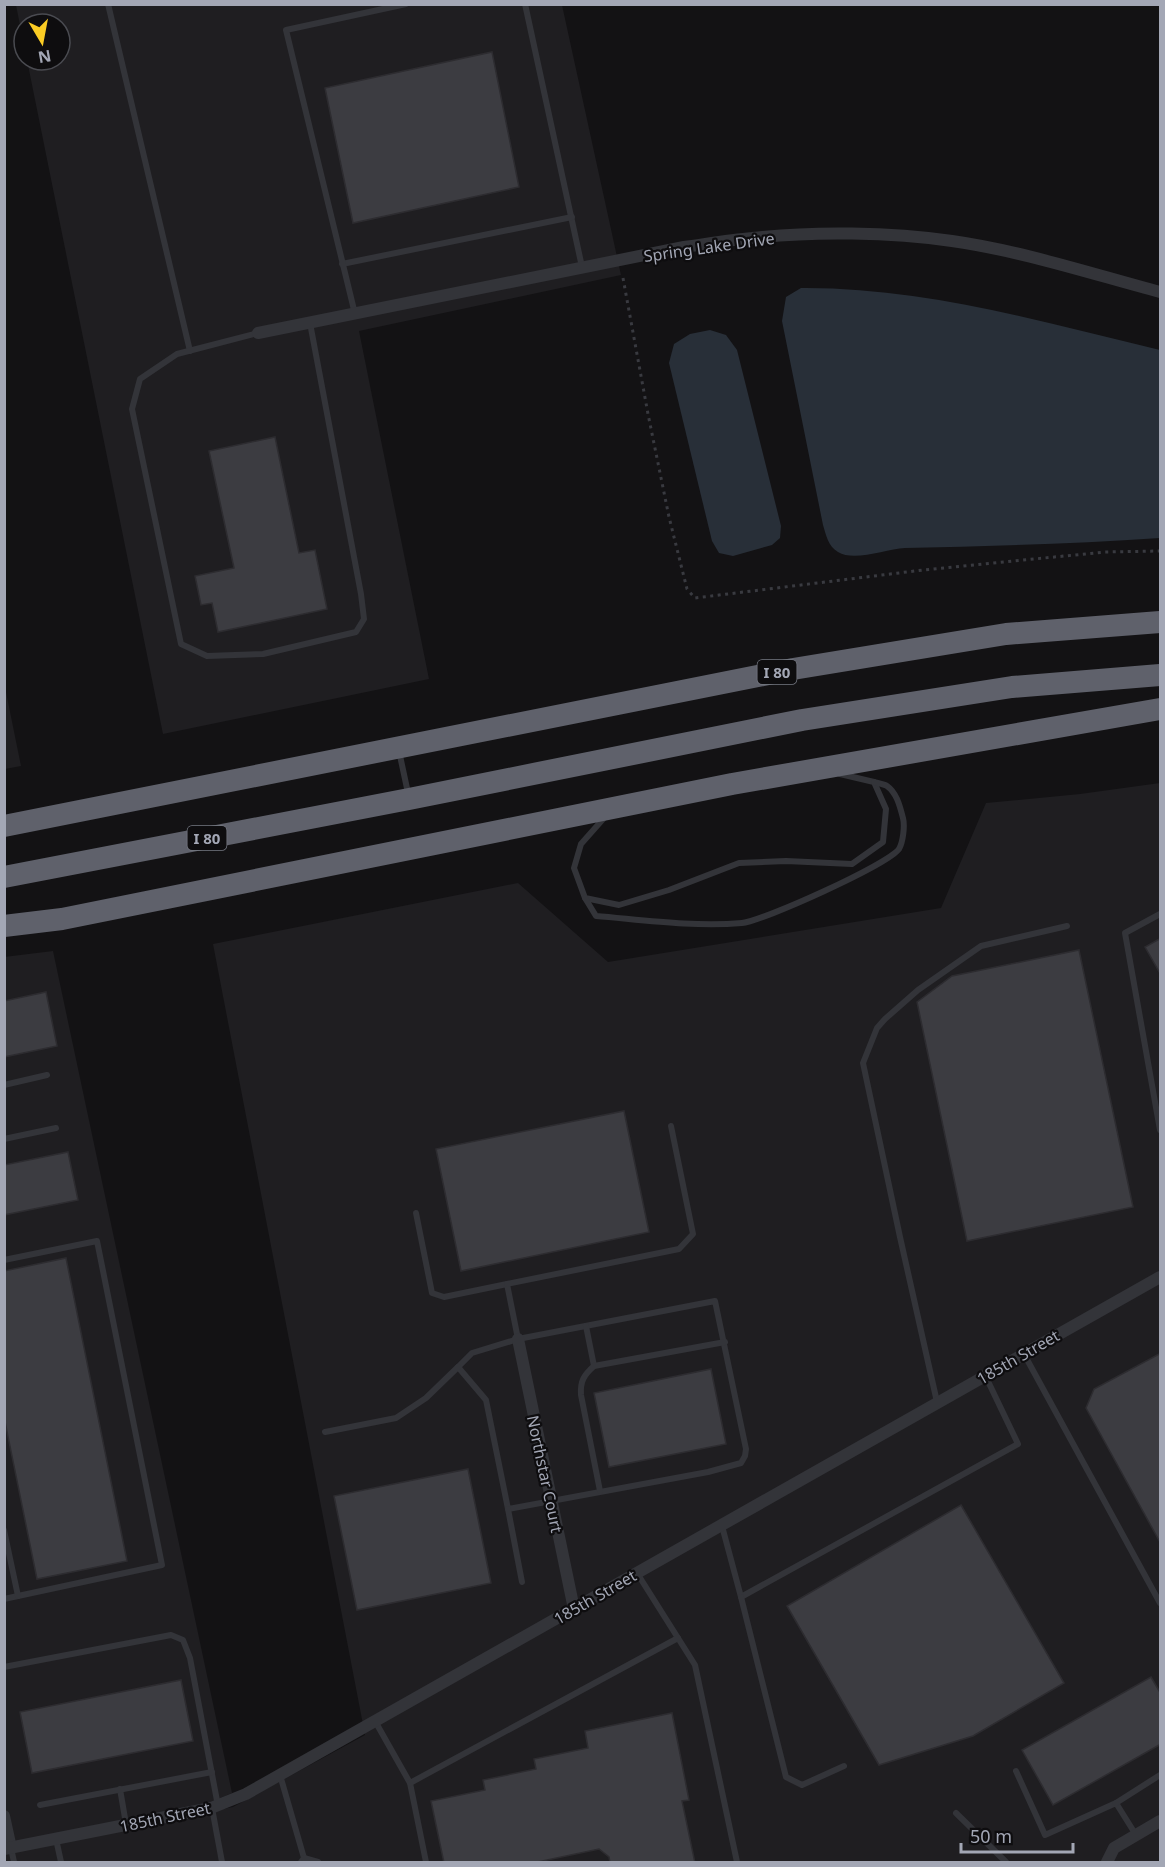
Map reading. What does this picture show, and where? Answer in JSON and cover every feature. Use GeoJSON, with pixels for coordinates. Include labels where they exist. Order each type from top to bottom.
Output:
{"type":"FeatureCollection","features":[{"type":"Feature","properties":{"kind":"highway","name":"I 80"},"geometry":{"type":"LineString","coordinates":[[4,826],[828,663],[1006,634],[1161,622]]}},
{"type":"Feature","properties":{"kind":"highway","name":"I 80"},"geometry":{"type":"LineString","coordinates":[[4,877],[802,720],[1012,687],[1161,675]]}},
{"type":"Feature","properties":{"kind":"highway"},"geometry":{"type":"LineString","coordinates":[[4,926],[62,919],[612,808],[819,769],[1161,709]]}},
{"type":"Feature","properties":{"kind":"street","name":"Spring Lake Drive"},"geometry":{"type":"LineString","coordinates":[[258,333],[684,248],[752,237],[817,234],[883,235],[963,243],[1016,254],[1161,292]]}},
{"type":"Feature","properties":{"kind":"street","name":"185th Street"},"geometry":{"type":"LineString","coordinates":[[8,1848],[215,1807],[246,1794],[1161,1276]]}},
{"type":"Feature","properties":{"kind":"street","name":"Northstar Court"},"geometry":{"type":"LineString","coordinates":[[518,1339],[574,1609]]}},
{"type":"Feature","properties":{"kind":"street"},"geometry":{"type":"LineString","coordinates":[[4,1816],[8,1848]]}},
{"type":"Feature","properties":{"kind":"street"},"geometry":{"type":"LineString","coordinates":[[1107,1863],[1114,1848],[1161,1821]]}},
{"type":"Feature","properties":{"kind":"lane"},"geometry":{"type":"LineString","coordinates":[[108,4],[190,351]]}},
{"type":"Feature","properties":{"kind":"lane"},"geometry":{"type":"LineString","coordinates":[[354,314],[286,30],[406,4]]}},
{"type":"Feature","properties":{"kind":"lane"},"geometry":{"type":"LineString","coordinates":[[525,4],[583,268]]}},
{"type":"Feature","properties":{"kind":"lane"},"geometry":{"type":"LineString","coordinates":[[342,264],[572,217]]}},
{"type":"Feature","properties":{"kind":"lane"},"geometry":{"type":"LineString","coordinates":[[258,333],[177,354],[140,379],[132,409],[181,644],[207,656],[263,654],[345,635],[356,632],[364,619],[310,323]]}},
{"type":"Feature","properties":{"kind":"lane"},"geometry":{"type":"LineString","coordinates":[[398,747],[409,799]]}},
{"type":"Feature","properties":{"kind":"lane"},"geometry":{"type":"LineString","coordinates":[[612,808],[581,844],[574,868],[585,898],[596,916],[690,924],[745,922],[777,911],[848,880],[885,860],[899,848],[904,824],[899,802],[886,786],[819,769]]}},
{"type":"Feature","properties":{"kind":"lane"},"geometry":{"type":"LineString","coordinates":[[585,898],[619,905],[669,890],[739,863],[786,861],[852,864],[883,842],[886,809],[874,782]]}},
{"type":"Feature","properties":{"kind":"lane"},"geometry":{"type":"LineString","coordinates":[[1161,914],[1125,933],[1161,1130]]}},
{"type":"Feature","properties":{"kind":"lane"},"geometry":{"type":"LineString","coordinates":[[937,1402],[863,1063],[877,1028],[885,1019],[918,990],[981,946],[1067,926]]}},
{"type":"Feature","properties":{"kind":"lane"},"geometry":{"type":"LineString","coordinates":[[4,1085],[48,1075]]}},
{"type":"Feature","properties":{"kind":"lane"},"geometry":{"type":"LineString","coordinates":[[416,1213],[432,1293],[444,1298],[679,1249],[693,1234],[671,1126]]}},
{"type":"Feature","properties":{"kind":"lane"},"geometry":{"type":"LineString","coordinates":[[4,1138],[56,1128]]}},
{"type":"Feature","properties":{"kind":"lane"},"geometry":{"type":"LineString","coordinates":[[4,1260],[97,1240],[162,1565],[4,1599]]}},
{"type":"Feature","properties":{"kind":"lane"},"geometry":{"type":"LineString","coordinates":[[507,1284],[518,1339]]}},
{"type":"Feature","properties":{"kind":"lane"},"geometry":{"type":"LineString","coordinates":[[325,1432],[396,1418],[426,1398],[472,1353],[518,1339],[715,1301],[746,1449],[741,1463],[708,1472],[508,1509]]}},
{"type":"Feature","properties":{"kind":"lane"},"geometry":{"type":"LineString","coordinates":[[586,1326],[594,1366]]}},
{"type":"Feature","properties":{"kind":"lane"},"geometry":{"type":"LineString","coordinates":[[600,1491],[580,1385],[584,1375],[594,1366],[725,1342]]}},
{"type":"Feature","properties":{"kind":"lane"},"geometry":{"type":"LineString","coordinates":[[1024,1353],[1161,1603]]}},
{"type":"Feature","properties":{"kind":"lane"},"geometry":{"type":"LineString","coordinates":[[458,1367],[486,1400],[522,1582]]}},
{"type":"Feature","properties":{"kind":"lane"},"geometry":{"type":"LineString","coordinates":[[741,1597],[1018,1444],[985,1375]]}},
{"type":"Feature","properties":{"kind":"lane"},"geometry":{"type":"LineString","coordinates":[[722,1525],[786,1777],[802,1785],[844,1766]]}},
{"type":"Feature","properties":{"kind":"lane"},"geometry":{"type":"LineString","coordinates":[[4,1530],[18,1596]]}},
{"type":"Feature","properties":{"kind":"lane"},"geometry":{"type":"LineString","coordinates":[[637,1573],[694,1665],[737,1863]]}},
{"type":"Feature","properties":{"kind":"lane"},"geometry":{"type":"LineString","coordinates":[[4,1667],[171,1635],[183,1640],[190,1658],[212,1772],[222,1863]]}},
{"type":"Feature","properties":{"kind":"lane"},"geometry":{"type":"LineString","coordinates":[[410,1783],[678,1638]]}},
{"type":"Feature","properties":{"kind":"lane"},"geometry":{"type":"LineString","coordinates":[[375,1721],[410,1783],[426,1863]]}},
{"type":"Feature","properties":{"kind":"lane"},"geometry":{"type":"LineString","coordinates":[[40,1805],[212,1772]]}},
{"type":"Feature","properties":{"kind":"lane"},"geometry":{"type":"LineString","coordinates":[[1016,1772],[1045,1835],[1116,1803],[1161,1775]]}},
{"type":"Feature","properties":{"kind":"lane"},"geometry":{"type":"LineString","coordinates":[[280,1775],[303,1860],[318,1863]]}},
{"type":"Feature","properties":{"kind":"lane"},"geometry":{"type":"LineString","coordinates":[[120,1789],[126,1825]]}},
{"type":"Feature","properties":{"kind":"lane"},"geometry":{"type":"LineString","coordinates":[[1116,1803],[1136,1835]]}},
{"type":"Feature","properties":{"kind":"lane"},"geometry":{"type":"LineString","coordinates":[[956,1813],[1006,1863]]}},
{"type":"Feature","properties":{"kind":"lane"},"geometry":{"type":"LineString","coordinates":[[56,1839],[61,1863]]}},
{"type":"Feature","properties":{"kind":"lane"},"geometry":{"type":"LineString","coordinates":[[8,1848],[14,1863]]}},
{"type":"Feature","properties":{"kind":"path"},"geometry":{"type":"LineString","coordinates":[[623,278],[669,517],[687,589],[695,598],[1014,561],[1105,552],[1161,550]]}},
{"type":"Feature","properties":{"kind":"shaded area"},"geometry":{"type":"Polygon","coordinates":[[[16,5],[562,5],[621,275],[359,331],[429,679],[163,734],[29,72],[72,72],[72,12],[17,12],[16,5]]]}},
{"type":"Feature","properties":{"kind":"shaded area"},"geometry":{"type":"Polygon","coordinates":[[[801,288],[847,289],[937,300],[1027,318],[1160,350],[1160,538],[905,548],[853,556],[835,550],[826,536],[823,525],[782,321],[786,297],[801,288]]]}},
{"type":"Feature","properties":{"kind":"shaded area"},"geometry":{"type":"Polygon","coordinates":[[[710,330],[726,335],[737,350],[781,526],[780,538],[772,545],[733,556],[719,553],[712,541],[669,363],[674,344],[690,334],[710,330]]]}},
{"type":"Feature","properties":{"kind":"shaded area"},"geometry":{"type":"Polygon","coordinates":[[[5,687],[21,766],[4,769],[5,687]]]}},
{"type":"Feature","properties":{"kind":"shaded area"},"geometry":{"type":"Polygon","coordinates":[[[1160,783],[1160,1862],[5,1862],[5,1853],[233,1807],[365,1735],[213,944],[518,883],[608,962],[941,908],[986,803],[1160,783]]]}},
{"type":"Feature","properties":{"kind":"shaded area"},"geometry":{"type":"Polygon","coordinates":[[[53,951],[232,1793],[209,1803],[4,1844],[4,957],[53,951]]]}},
{"type":"Feature","properties":{"kind":"building"},"geometry":{"type":"Polygon","coordinates":[[[492,52],[519,187],[353,223],[325,88],[492,52]]]}},
{"type":"Feature","properties":{"kind":"building"},"geometry":{"type":"Polygon","coordinates":[[[275,437],[299,553],[315,550],[327,609],[218,632],[212,603],[201,605],[195,576],[234,568],[209,451],[275,437]]]}},
{"type":"Feature","properties":{"kind":"building"},"geometry":{"type":"Polygon","coordinates":[[[1161,938],[1161,975],[1145,947],[1161,938]]]}},
{"type":"Feature","properties":{"kind":"building"},"geometry":{"type":"Polygon","coordinates":[[[1079,950],[1133,1207],[967,1241],[917,1002],[952,976],[1079,950]]]}},
{"type":"Feature","properties":{"kind":"building"},"geometry":{"type":"Polygon","coordinates":[[[46,992],[57,1046],[4,1057],[4,1001],[46,992]]]}},
{"type":"Feature","properties":{"kind":"building"},"geometry":{"type":"Polygon","coordinates":[[[624,1111],[649,1232],[461,1271],[436,1149],[624,1111]]]}},
{"type":"Feature","properties":{"kind":"building"},"geometry":{"type":"Polygon","coordinates":[[[68,1152],[78,1200],[4,1215],[4,1165],[68,1152]]]}},
{"type":"Feature","properties":{"kind":"building"},"geometry":{"type":"Polygon","coordinates":[[[66,1258],[127,1561],[37,1579],[4,1417],[4,1271],[66,1258]]]}},
{"type":"Feature","properties":{"kind":"building"},"geometry":{"type":"Polygon","coordinates":[[[1161,1353],[1161,1544],[1086,1408],[1094,1389],[1161,1353]]]}},
{"type":"Feature","properties":{"kind":"building"},"geometry":{"type":"Polygon","coordinates":[[[711,1369],[726,1444],[609,1467],[594,1393],[711,1369]]]}},
{"type":"Feature","properties":{"kind":"building"},"geometry":{"type":"Polygon","coordinates":[[[468,1469],[491,1583],[357,1610],[334,1496],[468,1469]]]}},
{"type":"Feature","properties":{"kind":"building"},"geometry":{"type":"Polygon","coordinates":[[[961,1505],[1064,1683],[973,1736],[879,1765],[787,1606],[961,1505]]]}},
{"type":"Feature","properties":{"kind":"building"},"geometry":{"type":"Polygon","coordinates":[[[1151,1677],[1161,1694],[1161,1744],[1053,1805],[1022,1750],[1151,1677]]]}},
{"type":"Feature","properties":{"kind":"building"},"geometry":{"type":"Polygon","coordinates":[[[181,1680],[193,1741],[32,1773],[20,1712],[181,1680]]]}},
{"type":"Feature","properties":{"kind":"building"},"geometry":{"type":"Polygon","coordinates":[[[672,1713],[689,1800],[682,1801],[695,1863],[610,1863],[609,1857],[599,1849],[533,1863],[444,1863],[431,1801],[485,1790],[483,1780],[536,1769],[534,1759],[588,1748],[585,1731],[672,1713]]]}}]}
